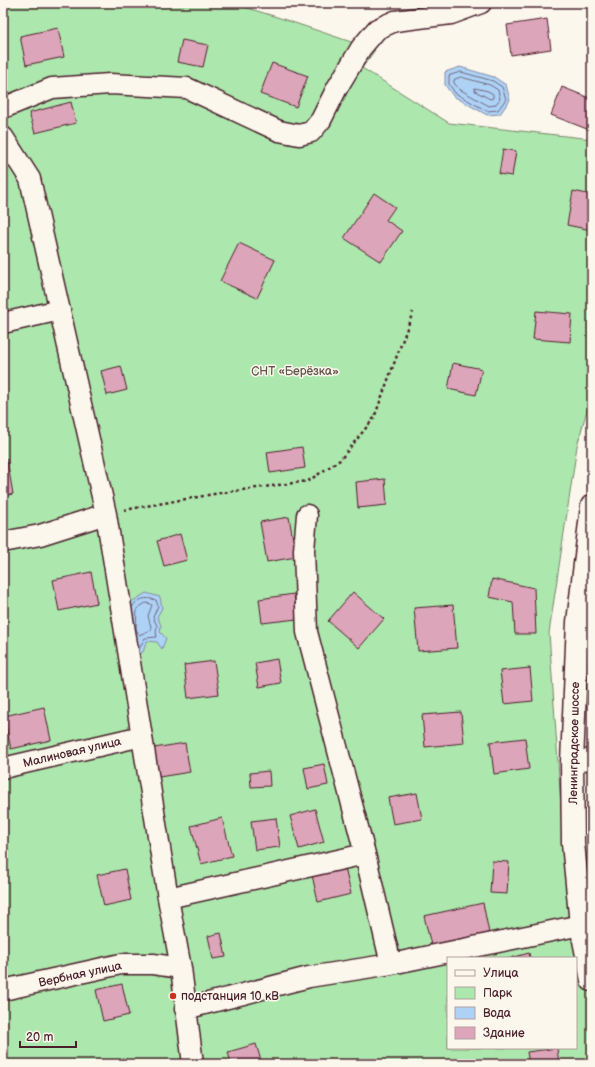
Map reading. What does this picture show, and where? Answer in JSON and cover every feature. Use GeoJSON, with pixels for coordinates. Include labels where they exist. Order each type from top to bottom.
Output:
{"type":"FeatureCollection","features":[{"type":"Feature","properties":{"kind":"main road","name":"Ленинградское шоссе"},"geometry":{"type":"LineString","coordinates":[[592,506],[585,621],[582,761],[573,843],[581,925],[592,980]]}},
{"type":"Feature","properties":{"kind":"street"},"geometry":{"type":"LineString","coordinates":[[3,108],[52,88],[110,84],[187,88],[279,131],[298,135],[311,132],[321,120],[337,88],[361,48],[377,30],[395,21],[451,14],[481,3]]}},
{"type":"Feature","properties":{"kind":"street"},"geometry":{"type":"LineString","coordinates":[[3,137],[30,179],[106,514],[168,898],[181,968],[193,1064]]}},
{"type":"Feature","properties":{"kind":"street"},"geometry":{"type":"LineString","coordinates":[[3,323],[60,310]]}},
{"type":"Feature","properties":{"kind":"street"},"geometry":{"type":"LineString","coordinates":[[3,542],[40,535],[106,514]]}},
{"type":"Feature","properties":{"kind":"street"},"geometry":{"type":"LineString","coordinates":[[307,515],[304,550],[307,632],[365,854],[391,964]]}},
{"type":"Feature","properties":{"kind":"street","name":"Малиновая улица"},"geometry":{"type":"LineString","coordinates":[[3,768],[142,736]]}},
{"type":"Feature","properties":{"kind":"street"},"geometry":{"type":"LineString","coordinates":[[168,898],[365,854]]}},
{"type":"Feature","properties":{"kind":"street"},"geometry":{"type":"LineString","coordinates":[[185,1009],[309,977],[391,964],[581,925]]}},
{"type":"Feature","properties":{"kind":"street","name":"Вербная улица"},"geometry":{"type":"LineString","coordinates":[[3,990],[121,964],[153,964],[181,968]]}},
{"type":"Feature","properties":{"kind":"path"},"geometry":{"type":"LineString","coordinates":[[106,514],[213,494],[308,481],[340,460],[374,418],[412,312]]}},
{"type":"Feature","properties":{"kind":"green space","name":"СНТ «Берёзка»"},"geometry":{"type":"Polygon","coordinates":[[[3,3],[231,3],[375,50],[362,68],[449,123],[592,139],[592,392],[577,446],[549,633],[568,905],[592,1002],[592,1064],[3,1064],[3,3]]]}},
{"type":"Feature","properties":{"kind":"water"},"geometry":{"type":"Polygon","coordinates":[[[460,67],[494,77],[506,85],[510,100],[500,114],[487,115],[453,96],[445,85],[445,72],[460,67]]]}},
{"type":"Feature","properties":{"kind":"water"},"geometry":{"type":"Polygon","coordinates":[[[146,593],[160,597],[162,608],[157,617],[161,625],[160,632],[166,638],[162,649],[157,642],[147,641],[143,652],[135,657],[128,604],[146,593]]]}},
{"type":"Feature","properties":{"kind":"building"},"geometry":{"type":"Polygon","coordinates":[[[547,19],[551,49],[511,55],[507,25],[547,19]]]}},
{"type":"Feature","properties":{"kind":"building"},"geometry":{"type":"Polygon","coordinates":[[[58,28],[64,57],[26,65],[20,36],[58,28]]]}},
{"type":"Feature","properties":{"kind":"building"},"geometry":{"type":"Polygon","coordinates":[[[182,40],[208,45],[203,67],[177,62],[182,40]]]}},
{"type":"Feature","properties":{"kind":"building"},"geometry":{"type":"Polygon","coordinates":[[[272,63],[308,76],[296,107],[260,94],[272,63]]]}},
{"type":"Feature","properties":{"kind":"building"},"geometry":{"type":"Polygon","coordinates":[[[562,87],[592,99],[592,131],[551,115],[562,87]]]}},
{"type":"Feature","properties":{"kind":"building"},"geometry":{"type":"Polygon","coordinates":[[[71,102],[76,123],[35,133],[29,113],[71,102]]]}},
{"type":"Feature","properties":{"kind":"building"},"geometry":{"type":"Polygon","coordinates":[[[503,149],[516,151],[512,176],[499,174],[503,149]]]}},
{"type":"Feature","properties":{"kind":"building"},"geometry":{"type":"Polygon","coordinates":[[[573,191],[592,195],[591,230],[567,225],[573,191]]]}},
{"type":"Feature","properties":{"kind":"building"},"geometry":{"type":"Polygon","coordinates":[[[374,193],[395,207],[386,220],[402,231],[381,262],[344,238],[374,193]]]}},
{"type":"Feature","properties":{"kind":"building"},"geometry":{"type":"Polygon","coordinates":[[[239,243],[275,260],[257,298],[220,281],[239,243]]]}},
{"type":"Feature","properties":{"kind":"building"},"geometry":{"type":"Polygon","coordinates":[[[536,311],[572,314],[570,342],[533,339],[536,311]]]}},
{"type":"Feature","properties":{"kind":"building"},"geometry":{"type":"Polygon","coordinates":[[[453,363],[482,369],[476,395],[448,389],[453,363]]]}},
{"type":"Feature","properties":{"kind":"building"},"geometry":{"type":"Polygon","coordinates":[[[121,366],[127,390],[107,395],[101,371],[121,366]]]}},
{"type":"Feature","properties":{"kind":"building"},"geometry":{"type":"Polygon","coordinates":[[[302,447],[305,468],[270,473],[267,452],[302,447]]]}},
{"type":"Feature","properties":{"kind":"building"},"geometry":{"type":"Polygon","coordinates":[[[3,459],[7,459],[13,494],[3,496],[3,459]]]}},
{"type":"Feature","properties":{"kind":"building"},"geometry":{"type":"Polygon","coordinates":[[[385,479],[387,505],[358,508],[356,482],[385,479]]]}},
{"type":"Feature","properties":{"kind":"building"},"geometry":{"type":"Polygon","coordinates":[[[289,517],[296,557],[267,562],[260,522],[289,517]]]}},
{"type":"Feature","properties":{"kind":"building"},"geometry":{"type":"Polygon","coordinates":[[[180,534],[187,560],[164,566],[157,541],[180,534]]]}},
{"type":"Feature","properties":{"kind":"building"},"geometry":{"type":"Polygon","coordinates":[[[91,572],[97,603],[59,611],[53,580],[91,572]]]}},
{"type":"Feature","properties":{"kind":"building"},"geometry":{"type":"Polygon","coordinates":[[[492,579],[534,588],[536,634],[515,634],[513,602],[489,597],[492,579]]]}},
{"type":"Feature","properties":{"kind":"building"},"geometry":{"type":"Polygon","coordinates":[[[353,592],[384,619],[359,648],[328,621],[353,592]]]}},
{"type":"Feature","properties":{"kind":"building"},"geometry":{"type":"Polygon","coordinates":[[[294,594],[297,619],[262,623],[259,599],[294,594]]]}},
{"type":"Feature","properties":{"kind":"building"},"geometry":{"type":"Polygon","coordinates":[[[453,605],[457,648],[418,651],[414,608],[453,605]]]}},
{"type":"Feature","properties":{"kind":"building"},"geometry":{"type":"Polygon","coordinates":[[[277,659],[281,683],[259,687],[255,663],[277,659]]]}},
{"type":"Feature","properties":{"kind":"building"},"geometry":{"type":"Polygon","coordinates":[[[214,661],[219,694],[188,698],[184,665],[214,661]]]}},
{"type":"Feature","properties":{"kind":"building"},"geometry":{"type":"Polygon","coordinates":[[[530,668],[533,701],[504,704],[500,671],[530,668]]]}},
{"type":"Feature","properties":{"kind":"building"},"geometry":{"type":"Polygon","coordinates":[[[44,707],[51,740],[11,749],[4,716],[44,707]]]}},
{"type":"Feature","properties":{"kind":"building"},"geometry":{"type":"Polygon","coordinates":[[[461,712],[464,743],[425,747],[422,715],[461,712]]]}},
{"type":"Feature","properties":{"kind":"building"},"geometry":{"type":"Polygon","coordinates":[[[525,738],[529,769],[494,774],[490,742],[525,738]]]}},
{"type":"Feature","properties":{"kind":"building"},"geometry":{"type":"Polygon","coordinates":[[[185,743],[190,772],[159,777],[154,748],[185,743]]]}},
{"type":"Feature","properties":{"kind":"building"},"geometry":{"type":"Polygon","coordinates":[[[324,764],[328,785],[308,789],[304,768],[324,764]]]}},
{"type":"Feature","properties":{"kind":"building"},"geometry":{"type":"Polygon","coordinates":[[[269,771],[270,786],[251,787],[250,773],[269,771]]]}},
{"type":"Feature","properties":{"kind":"building"},"geometry":{"type":"Polygon","coordinates":[[[417,793],[422,819],[393,824],[388,798],[417,793]]]}},
{"type":"Feature","properties":{"kind":"building"},"geometry":{"type":"Polygon","coordinates":[[[315,809],[324,842],[299,849],[290,816],[315,809]]]}},
{"type":"Feature","properties":{"kind":"building"},"geometry":{"type":"Polygon","coordinates":[[[222,818],[232,856],[201,864],[191,826],[222,818]]]}},
{"type":"Feature","properties":{"kind":"building"},"geometry":{"type":"Polygon","coordinates":[[[276,818],[280,847],[255,850],[251,821],[276,818]]]}},
{"type":"Feature","properties":{"kind":"building"},"geometry":{"type":"Polygon","coordinates":[[[492,861],[509,862],[507,894],[490,893],[492,861]]]}},
{"type":"Feature","properties":{"kind":"building"},"geometry":{"type":"Polygon","coordinates":[[[345,868],[351,894],[318,902],[312,875],[345,868]]]}},
{"type":"Feature","properties":{"kind":"building"},"geometry":{"type":"Polygon","coordinates":[[[125,869],[131,900],[104,906],[97,875],[125,869]]]}},
{"type":"Feature","properties":{"kind":"building"},"geometry":{"type":"Polygon","coordinates":[[[483,903],[489,933],[431,945],[424,916],[483,903]]]}},
{"type":"Feature","properties":{"kind":"building"},"geometry":{"type":"Polygon","coordinates":[[[221,933],[226,957],[213,959],[208,936],[221,933]]]}},
{"type":"Feature","properties":{"kind":"building"},"geometry":{"type":"Polygon","coordinates":[[[529,953],[530,957],[515,957],[529,953]]]}},
{"type":"Feature","properties":{"kind":"building"},"geometry":{"type":"Polygon","coordinates":[[[122,984],[129,1015],[103,1021],[96,990],[122,984]]]}},
{"type":"Feature","properties":{"kind":"building"},"geometry":{"type":"Polygon","coordinates":[[[256,1044],[262,1064],[231,1064],[228,1052],[256,1044]]]}},
{"type":"Feature","properties":{"kind":"building"},"geometry":{"type":"Polygon","coordinates":[[[557,1049],[559,1064],[529,1064],[527,1052],[557,1049]]]}},
{"type":"Feature","properties":{"kind":"place","name":"подстанция 10 кВ"},"geometry":{"type":"Point","coordinates":[173,996]}}]}
